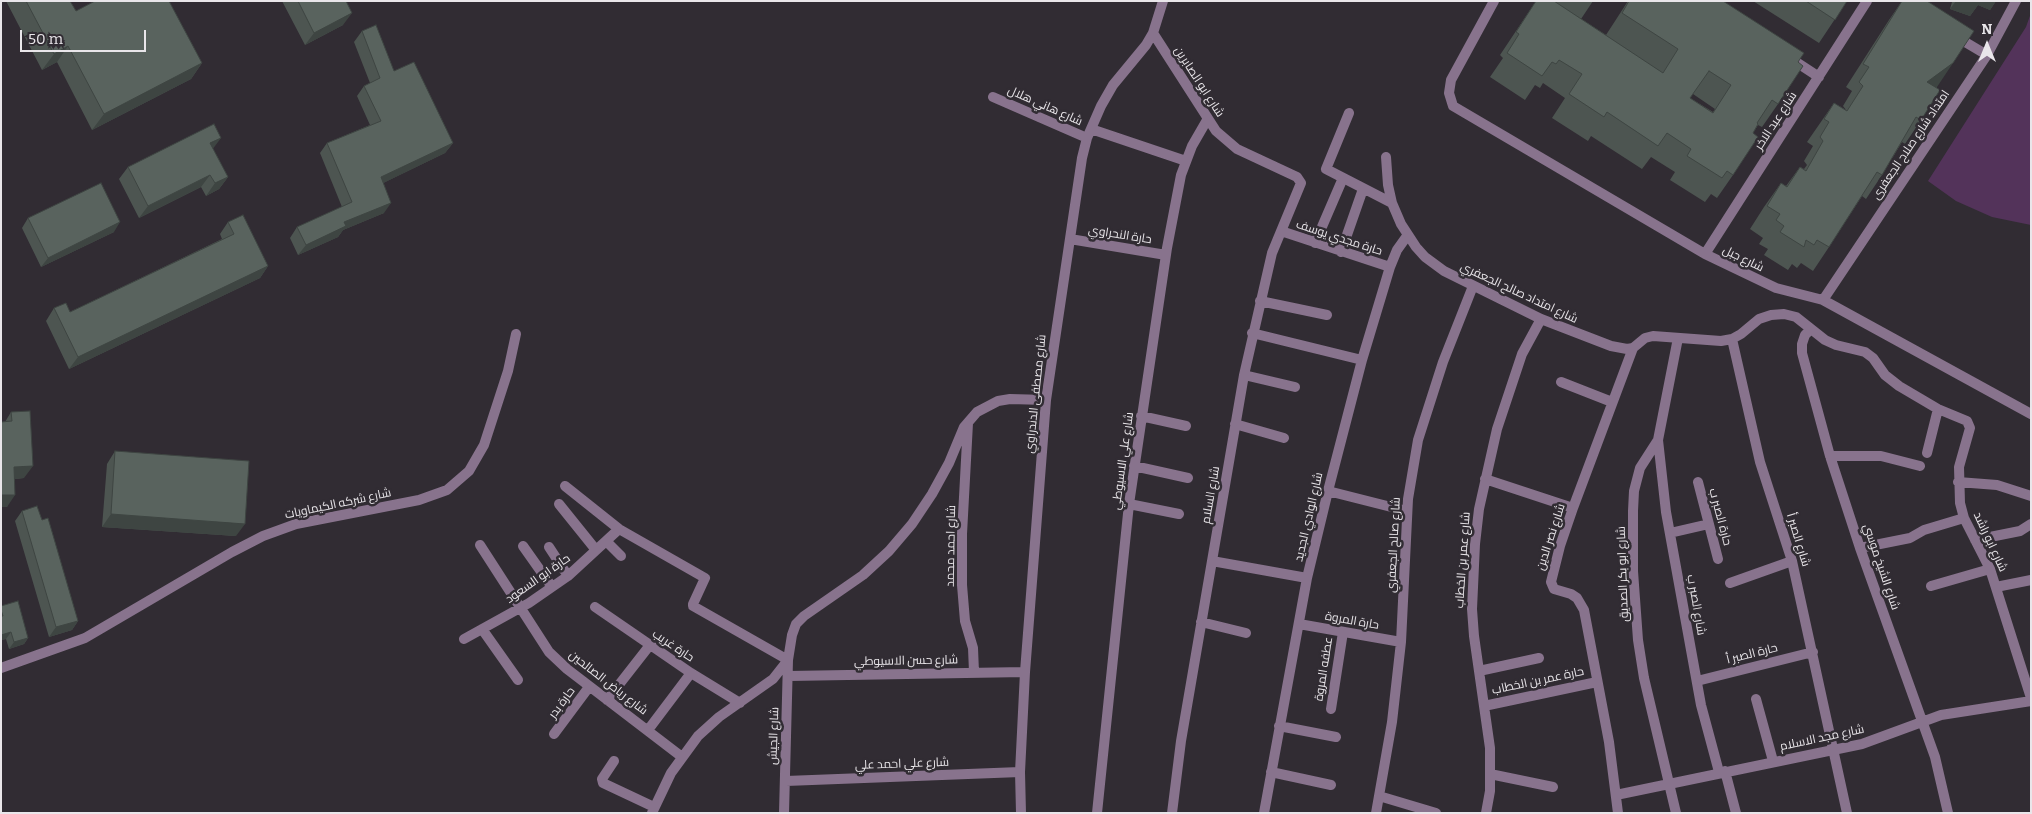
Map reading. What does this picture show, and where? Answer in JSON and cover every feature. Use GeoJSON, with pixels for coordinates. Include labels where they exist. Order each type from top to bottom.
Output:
{"type":"FeatureCollection","features":[{"type":"Feature","properties":{"kind":"street","name":"شارع مصطفى الدندراوي"},"geometry":{"type":"LineString","coordinates":[[1021,813],[1020,772],[1024,672],[1046,400],[1082,158],[1089,133],[1113,85],[1146,45],[1153,33],[1163,1]]}},
{"type":"Feature","properties":{"kind":"street","name":"شارع جبل"},"geometry":{"type":"LineString","coordinates":[[1494,1],[1451,80],[1449,93],[1453,106],[1705,254],[1776,288],[1798,292],[1823,300],[2031,414]]}},
{"type":"Feature","properties":{"kind":"street","name":"شارع عبد الاخر"},"geometry":{"type":"LineString","coordinates":[[1705,254],[1868,1]]}},
{"type":"Feature","properties":{"kind":"street","name":"امتداد شارع صلاح الجعفرى"},"geometry":{"type":"LineString","coordinates":[[1823,300],[1987,55],[2016,1]]}},
{"type":"Feature","properties":{"kind":"street"},"geometry":{"type":"LineString","coordinates":[[1946,31],[1987,55]]}},
{"type":"Feature","properties":{"kind":"street","name":"شارع ابو الصابرين"},"geometry":{"type":"LineString","coordinates":[[1153,33],[1207,120],[1216,131],[1237,149],[1297,177],[1301,184],[1300,187]]}},
{"type":"Feature","properties":{"kind":"street"},"geometry":{"type":"LineString","coordinates":[[1788,57],[1819,77]]}},
{"type":"Feature","properties":{"kind":"street","name":"شارع هاني هلال"},"geometry":{"type":"LineString","coordinates":[[993,97],[1089,133],[1186,160]]}},
{"type":"Feature","properties":{"kind":"street"},"geometry":{"type":"LineString","coordinates":[[1349,113],[1326,165],[1326,169],[1392,203]]}},
{"type":"Feature","properties":{"kind":"street","name":"شارع علي الاسيوطي"},"geometry":{"type":"LineString","coordinates":[[1098,813],[1129,504],[1166,255],[1181,175],[1186,160],[1207,120]]}},
{"type":"Feature","properties":{"kind":"street","name":"شارع امتداد صالح الجعفري"},"geometry":{"type":"LineString","coordinates":[[1386,157],[1388,185],[1392,203],[1407,236],[1436,266],[1541,319],[1611,346],[1634,348]]}},
{"type":"Feature","properties":{"kind":"street"},"geometry":{"type":"LineString","coordinates":[[1316,243],[1343,178]]}},
{"type":"Feature","properties":{"kind":"street","name":"شارع السلام"},"geometry":{"type":"LineString","coordinates":[[1172,813],[1181,741],[1252,333],[1272,253],[1300,187]]}},
{"type":"Feature","properties":{"kind":"street"},"geometry":{"type":"LineString","coordinates":[[1341,252],[1363,188]]}},
{"type":"Feature","properties":{"kind":"street","name":"حارة مجدي يوسف"},"geometry":{"type":"LineString","coordinates":[[1281,231],[1390,267]]}},
{"type":"Feature","properties":{"kind":"street","name":"شارع الوادي الجديد"},"geometry":{"type":"LineString","coordinates":[[1264,813],[1307,578],[1328,491],[1362,360],[1390,267],[1397,250],[1407,236]]}},
{"type":"Feature","properties":{"kind":"street","name":"حارة النحراوي"},"geometry":{"type":"LineString","coordinates":[[1070,239],[1166,255]]}},
{"type":"Feature","properties":{"kind":"street","name":"شارع صالح الجعفري"},"geometry":{"type":"LineString","coordinates":[[1376,813],[1392,722],[1401,642],[1407,511],[1418,440],[1443,362],[1473,286]]}},
{"type":"Feature","properties":{"kind":"street"},"geometry":{"type":"LineString","coordinates":[[1260,301],[1327,315]]}},
{"type":"Feature","properties":{"kind":"street"},"geometry":{"type":"LineString","coordinates":[[1634,348],[1649,336],[1721,341],[1732,339],[1759,319],[1771,315],[1784,314],[1796,317],[1825,340],[1836,345],[1865,352],[1899,386],[1938,409],[1927,453]]}},
{"type":"Feature","properties":{"kind":"street","name":"شارع عمر بن الخطاب"},"geometry":{"type":"LineString","coordinates":[[1486,813],[1490,774],[1490,748],[1472,609],[1478,518],[1497,429],[1517,366],[1541,319]]}},
{"type":"Feature","properties":{"kind":"street","name":"شارع الشيخ موسي"},"geometry":{"type":"LineString","coordinates":[[1811,329],[1805,335],[1802,353],[1830,456],[1860,548],[1935,757],[1948,813]]}},
{"type":"Feature","properties":{"kind":"street"},"geometry":{"type":"LineString","coordinates":[[1252,333],[1362,360]]}},
{"type":"Feature","properties":{"kind":"street","name":"شارع شركه الكيماويات"},"geometry":{"type":"LineString","coordinates":[[1,668],[85,638],[232,552],[263,536],[296,524],[419,500],[447,490],[470,471],[484,445],[508,371],[516,334]]}},
{"type":"Feature","properties":{"kind":"street","name":"شارع ابو بكر الصديق"},"geometry":{"type":"LineString","coordinates":[[1676,813],[1644,678],[1638,640],[1633,511],[1637,478],[1645,458],[1658,440],[1678,338]]}},
{"type":"Feature","properties":{"kind":"street","name":"شارع الصبر أ"},"geometry":{"type":"LineString","coordinates":[[1732,339],[1760,462],[1792,561],[1847,813]]}},
{"type":"Feature","properties":{"kind":"street","name":"شارع نصر الدين"},"geometry":{"type":"LineString","coordinates":[[1618,813],[1597,682],[1582,604],[1571,594],[1554,590],[1550,582],[1560,546],[1612,402],[1634,348]]}},
{"type":"Feature","properties":{"kind":"street"},"geometry":{"type":"LineString","coordinates":[[1244,375],[1295,387]]}},
{"type":"Feature","properties":{"kind":"street"},"geometry":{"type":"LineString","coordinates":[[1561,382],[1612,402]]}},
{"type":"Feature","properties":{"kind":"street"},"geometry":{"type":"LineString","coordinates":[[969,420],[987,405],[998,401],[1010,399],[1046,400]]}},
{"type":"Feature","properties":{"kind":"street","name":"شارع ابو راشد"},"geometry":{"type":"LineString","coordinates":[[1938,409],[1970,424],[1958,467],[1958,482],[1964,518],[1990,569],[2031,700]]}},
{"type":"Feature","properties":{"kind":"street"},"geometry":{"type":"LineString","coordinates":[[1141,416],[1186,426]]}},
{"type":"Feature","properties":{"kind":"street","name":"شارع الجيش"},"geometry":{"type":"LineString","coordinates":[[784,813],[788,660],[792,635],[796,624],[804,616],[863,575],[889,551],[912,524],[932,494],[969,420]]}},
{"type":"Feature","properties":{"kind":"street","name":"شارع احمد محمد"},"geometry":{"type":"LineString","coordinates":[[969,420],[962,534],[962,585],[965,621],[973,648],[974,672]]}},
{"type":"Feature","properties":{"kind":"street"},"geometry":{"type":"LineString","coordinates":[[1235,424],[1284,438]]}},
{"type":"Feature","properties":{"kind":"street","name":"شارع الصبر ب"},"geometry":{"type":"LineString","coordinates":[[1658,440],[1662,489],[1697,680],[1722,772],[1736,813]]}},
{"type":"Feature","properties":{"kind":"street"},"geometry":{"type":"LineString","coordinates":[[1830,456],[1882,456],[1920,466]]}},
{"type":"Feature","properties":{"kind":"street"},"geometry":{"type":"LineString","coordinates":[[1134,466],[1188,478]]}},
{"type":"Feature","properties":{"kind":"street"},"geometry":{"type":"LineString","coordinates":[[1485,479],[1574,508]]}},
{"type":"Feature","properties":{"kind":"street","name":"حارة الصبر ب"},"geometry":{"type":"LineString","coordinates":[[1698,482],[1718,559]]}},
{"type":"Feature","properties":{"kind":"street"},"geometry":{"type":"LineString","coordinates":[[1958,482],[1997,485],[2031,496]]}},
{"type":"Feature","properties":{"kind":"street"},"geometry":{"type":"LineString","coordinates":[[565,486],[619,529],[705,578],[693,606],[788,660],[773,679],[719,718],[698,736],[682,757],[653,811],[601,781],[614,761]]}},
{"type":"Feature","properties":{"kind":"street"},"geometry":{"type":"LineString","coordinates":[[1328,491],[1407,511]]}},
{"type":"Feature","properties":{"kind":"street"},"geometry":{"type":"LineString","coordinates":[[559,504],[596,550]]}},
{"type":"Feature","properties":{"kind":"street"},"geometry":{"type":"LineString","coordinates":[[1129,504],[1179,514]]}},
{"type":"Feature","properties":{"kind":"street"},"geometry":{"type":"LineString","coordinates":[[1860,548],[1910,538],[1924,530],[1964,518]]}},
{"type":"Feature","properties":{"kind":"street"},"geometry":{"type":"LineString","coordinates":[[1670,533],[1709,524]]}},
{"type":"Feature","properties":{"kind":"street"},"geometry":{"type":"LineString","coordinates":[[1975,540],[2020,531],[2031,524]]}},
{"type":"Feature","properties":{"kind":"street","name":"حارة ابو السعود"},"geometry":{"type":"LineString","coordinates":[[464,639],[521,608],[568,576],[619,529]]}},
{"type":"Feature","properties":{"kind":"street"},"geometry":{"type":"LineString","coordinates":[[606,541],[621,556]]}},
{"type":"Feature","properties":{"kind":"street","name":"شارع رياض الصالحين"},"geometry":{"type":"LineString","coordinates":[[480,545],[550,652],[589,687],[682,757]]}},
{"type":"Feature","properties":{"kind":"street"},"geometry":{"type":"LineString","coordinates":[[523,546],[552,587]]}},
{"type":"Feature","properties":{"kind":"street"},"geometry":{"type":"LineString","coordinates":[[548,547],[568,576]]}},
{"type":"Feature","properties":{"kind":"street"},"geometry":{"type":"LineString","coordinates":[[1212,561],[1307,578]]}},
{"type":"Feature","properties":{"kind":"street"},"geometry":{"type":"LineString","coordinates":[[1730,583],[1792,561]]}},
{"type":"Feature","properties":{"kind":"street"},"geometry":{"type":"LineString","coordinates":[[1931,586],[1990,569]]}},
{"type":"Feature","properties":{"kind":"street"},"geometry":{"type":"LineString","coordinates":[[1996,587],[2031,580]]}},
{"type":"Feature","properties":{"kind":"street","name":"حارة غريب"},"geometry":{"type":"LineString","coordinates":[[595,607],[650,646],[740,703]]}},
{"type":"Feature","properties":{"kind":"street"},"geometry":{"type":"LineString","coordinates":[[1201,622],[1246,633]]}},
{"type":"Feature","properties":{"kind":"street","name":"حارة المروة"},"geometry":{"type":"LineString","coordinates":[[1299,624],[1401,642]]}},
{"type":"Feature","properties":{"kind":"street"},"geometry":{"type":"LineString","coordinates":[[482,629],[518,680]]}},
{"type":"Feature","properties":{"kind":"street","name":"عطفه المروة"},"geometry":{"type":"LineString","coordinates":[[1331,709],[1342,632]]}},
{"type":"Feature","properties":{"kind":"street"},"geometry":{"type":"LineString","coordinates":[[607,700],[650,646]]}},
{"type":"Feature","properties":{"kind":"street","name":"حارة الصبر أ"},"geometry":{"type":"LineString","coordinates":[[1697,680],[1813,652]]}},
{"type":"Feature","properties":{"kind":"street"},"geometry":{"type":"LineString","coordinates":[[1479,671],[1539,658]]}},
{"type":"Feature","properties":{"kind":"street","name":"شارع حسن الاسيوطي"},"geometry":{"type":"LineString","coordinates":[[789,676],[1024,672]]}},
{"type":"Feature","properties":{"kind":"street"},"geometry":{"type":"LineString","coordinates":[[648,730],[691,673]]}},
{"type":"Feature","properties":{"kind":"street","name":"حارة عمر بن الخطاب"},"geometry":{"type":"LineString","coordinates":[[1484,706],[1597,682]]}},
{"type":"Feature","properties":{"kind":"street","name":"حارة بدر"},"geometry":{"type":"LineString","coordinates":[[554,734],[589,687]]}},
{"type":"Feature","properties":{"kind":"street"},"geometry":{"type":"LineString","coordinates":[[1756,699],[1773,761]]}},
{"type":"Feature","properties":{"kind":"street","name":"شارع مجد الاسلام"},"geometry":{"type":"LineString","coordinates":[[1616,795],[1862,744],[1941,715],[2031,700]]}},
{"type":"Feature","properties":{"kind":"street"},"geometry":{"type":"LineString","coordinates":[[1279,726],[1336,737]]}},
{"type":"Feature","properties":{"kind":"street","name":"شارع علي احمد علي"},"geometry":{"type":"LineString","coordinates":[[786,781],[1020,772]]}},
{"type":"Feature","properties":{"kind":"street"},"geometry":{"type":"LineString","coordinates":[[1271,772],[1331,785]]}},
{"type":"Feature","properties":{"kind":"street"},"geometry":{"type":"LineString","coordinates":[[1490,774],[1554,787]]}},
{"type":"Feature","properties":{"kind":"street"},"geometry":{"type":"LineString","coordinates":[[1379,796],[1436,813]]}},
{"type":"Feature","properties":{"kind":"shaded area"},"geometry":{"type":"Polygon","coordinates":[[[2031,13],[2031,225],[1992,217],[1956,201],[1928,181],[2026,27],[2031,13]]]}},
{"type":"Feature","properties":{"kind":"building"},"geometry":{"type":"Polygon","coordinates":[[[26,1],[70,1],[76,11],[95,1],[169,1],[202,63],[104,114],[68,46],[54,54],[26,1]]]}},
{"type":"Feature","properties":{"kind":"building"},"geometry":{"type":"Polygon","coordinates":[[[298,1],[346,1],[352,13],[314,33],[298,1]]]}},
{"type":"Feature","properties":{"kind":"building"},"geometry":{"type":"Polygon","coordinates":[[[1536,1],[1554,1],[1663,73],[1678,49],[1622,13],[1629,1],[1723,1],[1804,53],[1798,62],[1803,66],[1778,104],[1772,100],[1757,123],[1753,133],[1758,137],[1733,175],[1727,171],[1722,178],[1687,156],[1691,149],[1667,133],[1658,146],[1607,112],[1604,117],[1569,94],[1582,74],[1559,60],[1556,64],[1552,62],[1542,76],[1507,53],[1519,34],[1516,32],[1536,1]],[[1709,71],[1690,98],[1713,113],[1731,85],[1709,71]]]}},
{"type":"Feature","properties":{"kind":"building"},"geometry":{"type":"Polygon","coordinates":[[[1806,1],[1847,1],[1835,20],[1806,1]]]}},
{"type":"Feature","properties":{"kind":"building"},"geometry":{"type":"Polygon","coordinates":[[[1902,1],[1927,1],[1974,31],[1953,63],[1927,82],[1940,90],[1921,120],[1916,117],[1882,175],[1877,172],[1829,247],[1817,240],[1814,245],[1806,240],[1804,247],[1780,232],[1784,226],[1776,220],[1780,214],[1767,206],[1781,183],[1787,187],[1800,167],[1806,171],[1823,141],[1820,137],[1829,122],[1824,119],[1834,103],[1847,111],[1863,86],[1859,82],[1869,67],[1863,64],[1902,1]]]}},
{"type":"Feature","properties":{"kind":"building"},"geometry":{"type":"Polygon","coordinates":[[[376,25],[394,71],[414,62],[453,143],[381,177],[391,203],[344,222],[346,226],[306,245],[297,227],[352,202],[327,143],[381,121],[364,86],[380,78],[362,31],[376,25]]]}},
{"type":"Feature","properties":{"kind":"building"},"geometry":{"type":"Polygon","coordinates":[[[214,124],[221,138],[210,143],[228,177],[215,183],[210,175],[148,206],[128,167],[214,124]]]}},
{"type":"Feature","properties":{"kind":"building"},"geometry":{"type":"Polygon","coordinates":[[[101,183],[120,222],[48,258],[28,218],[101,183]]]}},
{"type":"Feature","properties":{"kind":"building"},"geometry":{"type":"Polygon","coordinates":[[[243,215],[268,266],[78,357],[54,308],[66,303],[70,312],[234,234],[228,222],[243,215]]]}},
{"type":"Feature","properties":{"kind":"building"},"geometry":{"type":"Polygon","coordinates":[[[30,411],[33,466],[14,467],[15,495],[1,495],[1,422],[12,421],[11,412],[30,411]]]}},
{"type":"Feature","properties":{"kind":"building"},"geometry":{"type":"Polygon","coordinates":[[[115,451],[249,461],[245,524],[111,514],[115,451]]]}},
{"type":"Feature","properties":{"kind":"building"},"geometry":{"type":"Polygon","coordinates":[[[37,506],[42,520],[48,518],[78,621],[56,627],[22,511],[37,506]]]}},
{"type":"Feature","properties":{"kind":"building"},"geometry":{"type":"Polygon","coordinates":[[[18,601],[28,638],[14,642],[11,632],[1,635],[1,616],[3,616],[1,606],[18,601]]]}}]}
